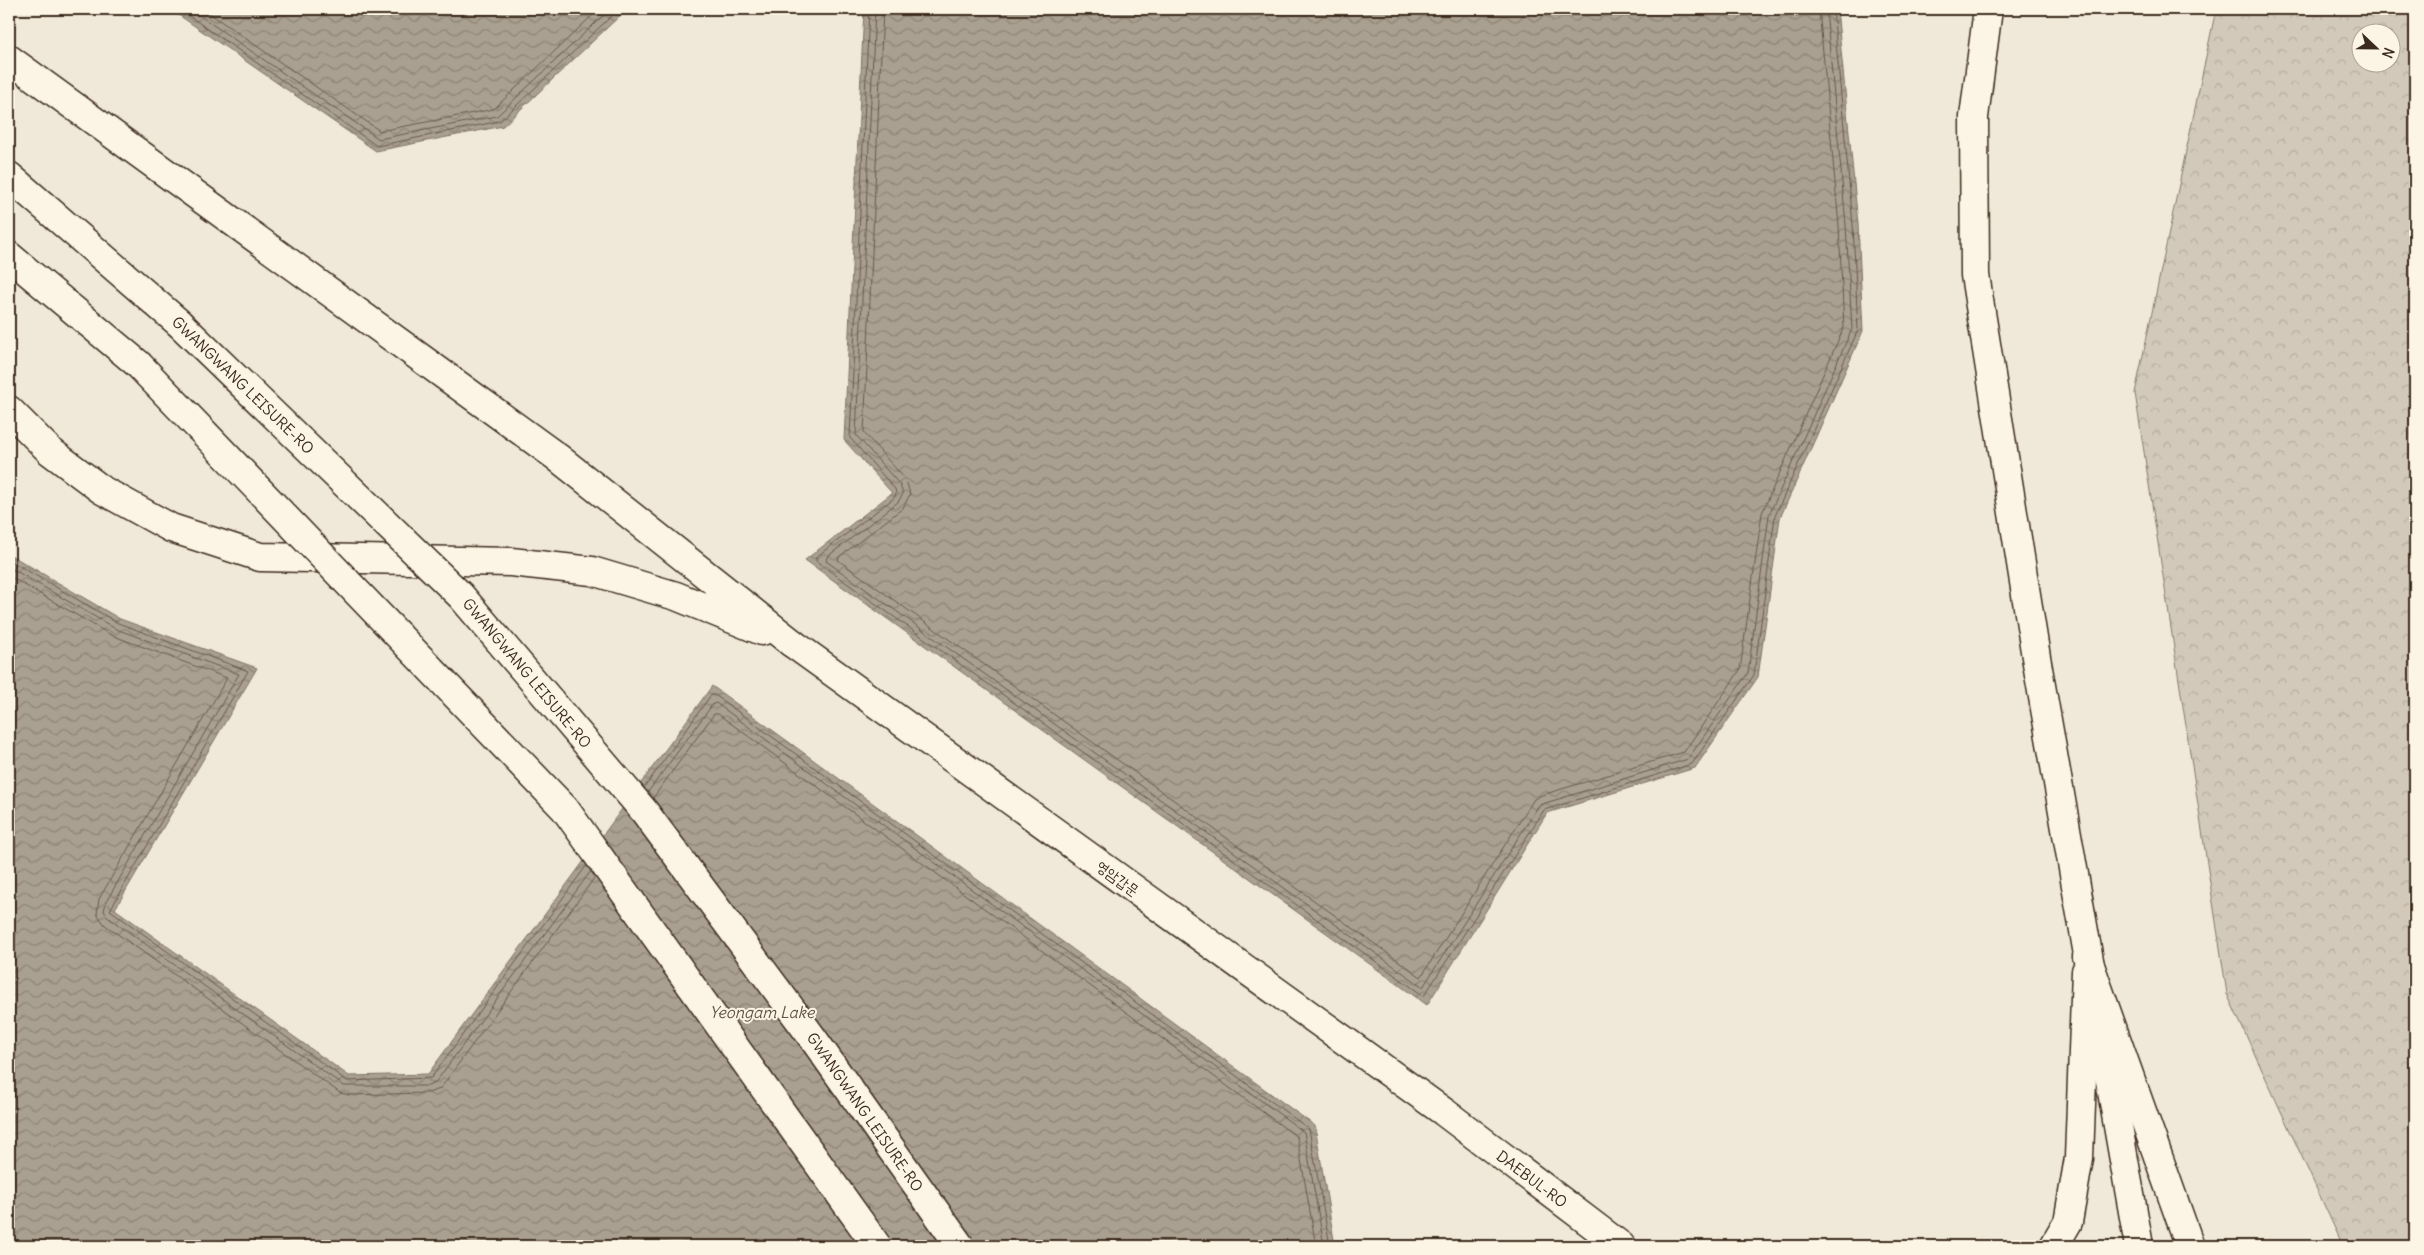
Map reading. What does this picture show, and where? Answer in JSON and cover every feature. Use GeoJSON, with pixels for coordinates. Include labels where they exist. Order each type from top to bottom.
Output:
{"type":"FeatureCollection","features":[{"type":"Feature","properties":{"kind":"main road"},"geometry":{"type":"LineString","coordinates":[[1988,9],[1974,117],[1975,275],[2036,657],[2087,958],[2139,1246]]}},
{"type":"Feature","properties":{"kind":"main road"},"geometry":{"type":"LineString","coordinates":[[9,59],[557,457],[792,643]]}},
{"type":"Feature","properties":{"kind":"main road","name":"GWANGWANG LEISURE-RO"},"geometry":{"type":"LineString","coordinates":[[9,176],[179,323],[461,596],[644,811],[812,1037],[960,1246]]}},
{"type":"Feature","properties":{"kind":"main road"},"geometry":{"type":"LineString","coordinates":[[9,256],[138,364],[565,809],[877,1246]]}},
{"type":"Feature","properties":{"kind":"main road"},"geometry":{"type":"LineString","coordinates":[[9,410],[50,451],[102,490],[171,528],[260,557],[511,562],[592,571],[676,596],[792,643]]}},
{"type":"Feature","properties":{"kind":"main road","name":"영암갑문"},"geometry":{"type":"LineString","coordinates":[[792,643],[1444,1112]]}},
{"type":"Feature","properties":{"kind":"main road"},"geometry":{"type":"LineString","coordinates":[[2054,1246],[2068,1222],[2079,1158],[2087,958]]}},
{"type":"Feature","properties":{"kind":"main road"},"geometry":{"type":"LineString","coordinates":[[2087,958],[2190,1246]]}},
{"type":"Feature","properties":{"kind":"main road","name":"DAEBUL-RO"},"geometry":{"type":"LineString","coordinates":[[1444,1112],[1621,1246]]}},
{"type":"Feature","properties":{"kind":"green space"},"geometry":{"type":"Polygon","coordinates":[[[2216,9],[2415,9],[2415,1246],[2343,1246],[2227,994],[2135,393],[2216,9]]]}},
{"type":"Feature","properties":{"kind":"water"},"geometry":{"type":"Polygon","coordinates":[[[170,9],[627,9],[503,126],[376,151],[170,9]]]}},
{"type":"Feature","properties":{"kind":"water"},"geometry":{"type":"Polygon","coordinates":[[[864,9],[1837,9],[1858,224],[1863,331],[1780,518],[1758,677],[1695,768],[1547,813],[1427,1005],[805,560],[892,493],[844,440],[864,9]]]}},
{"type":"Feature","properties":{"kind":"water","name":"Yeongam Lake"},"geometry":{"type":"Polygon","coordinates":[[[9,554],[120,619],[257,668],[115,909],[349,1076],[428,1074],[712,686],[1315,1126],[1335,1246],[9,1246],[9,554]]]}}]}
